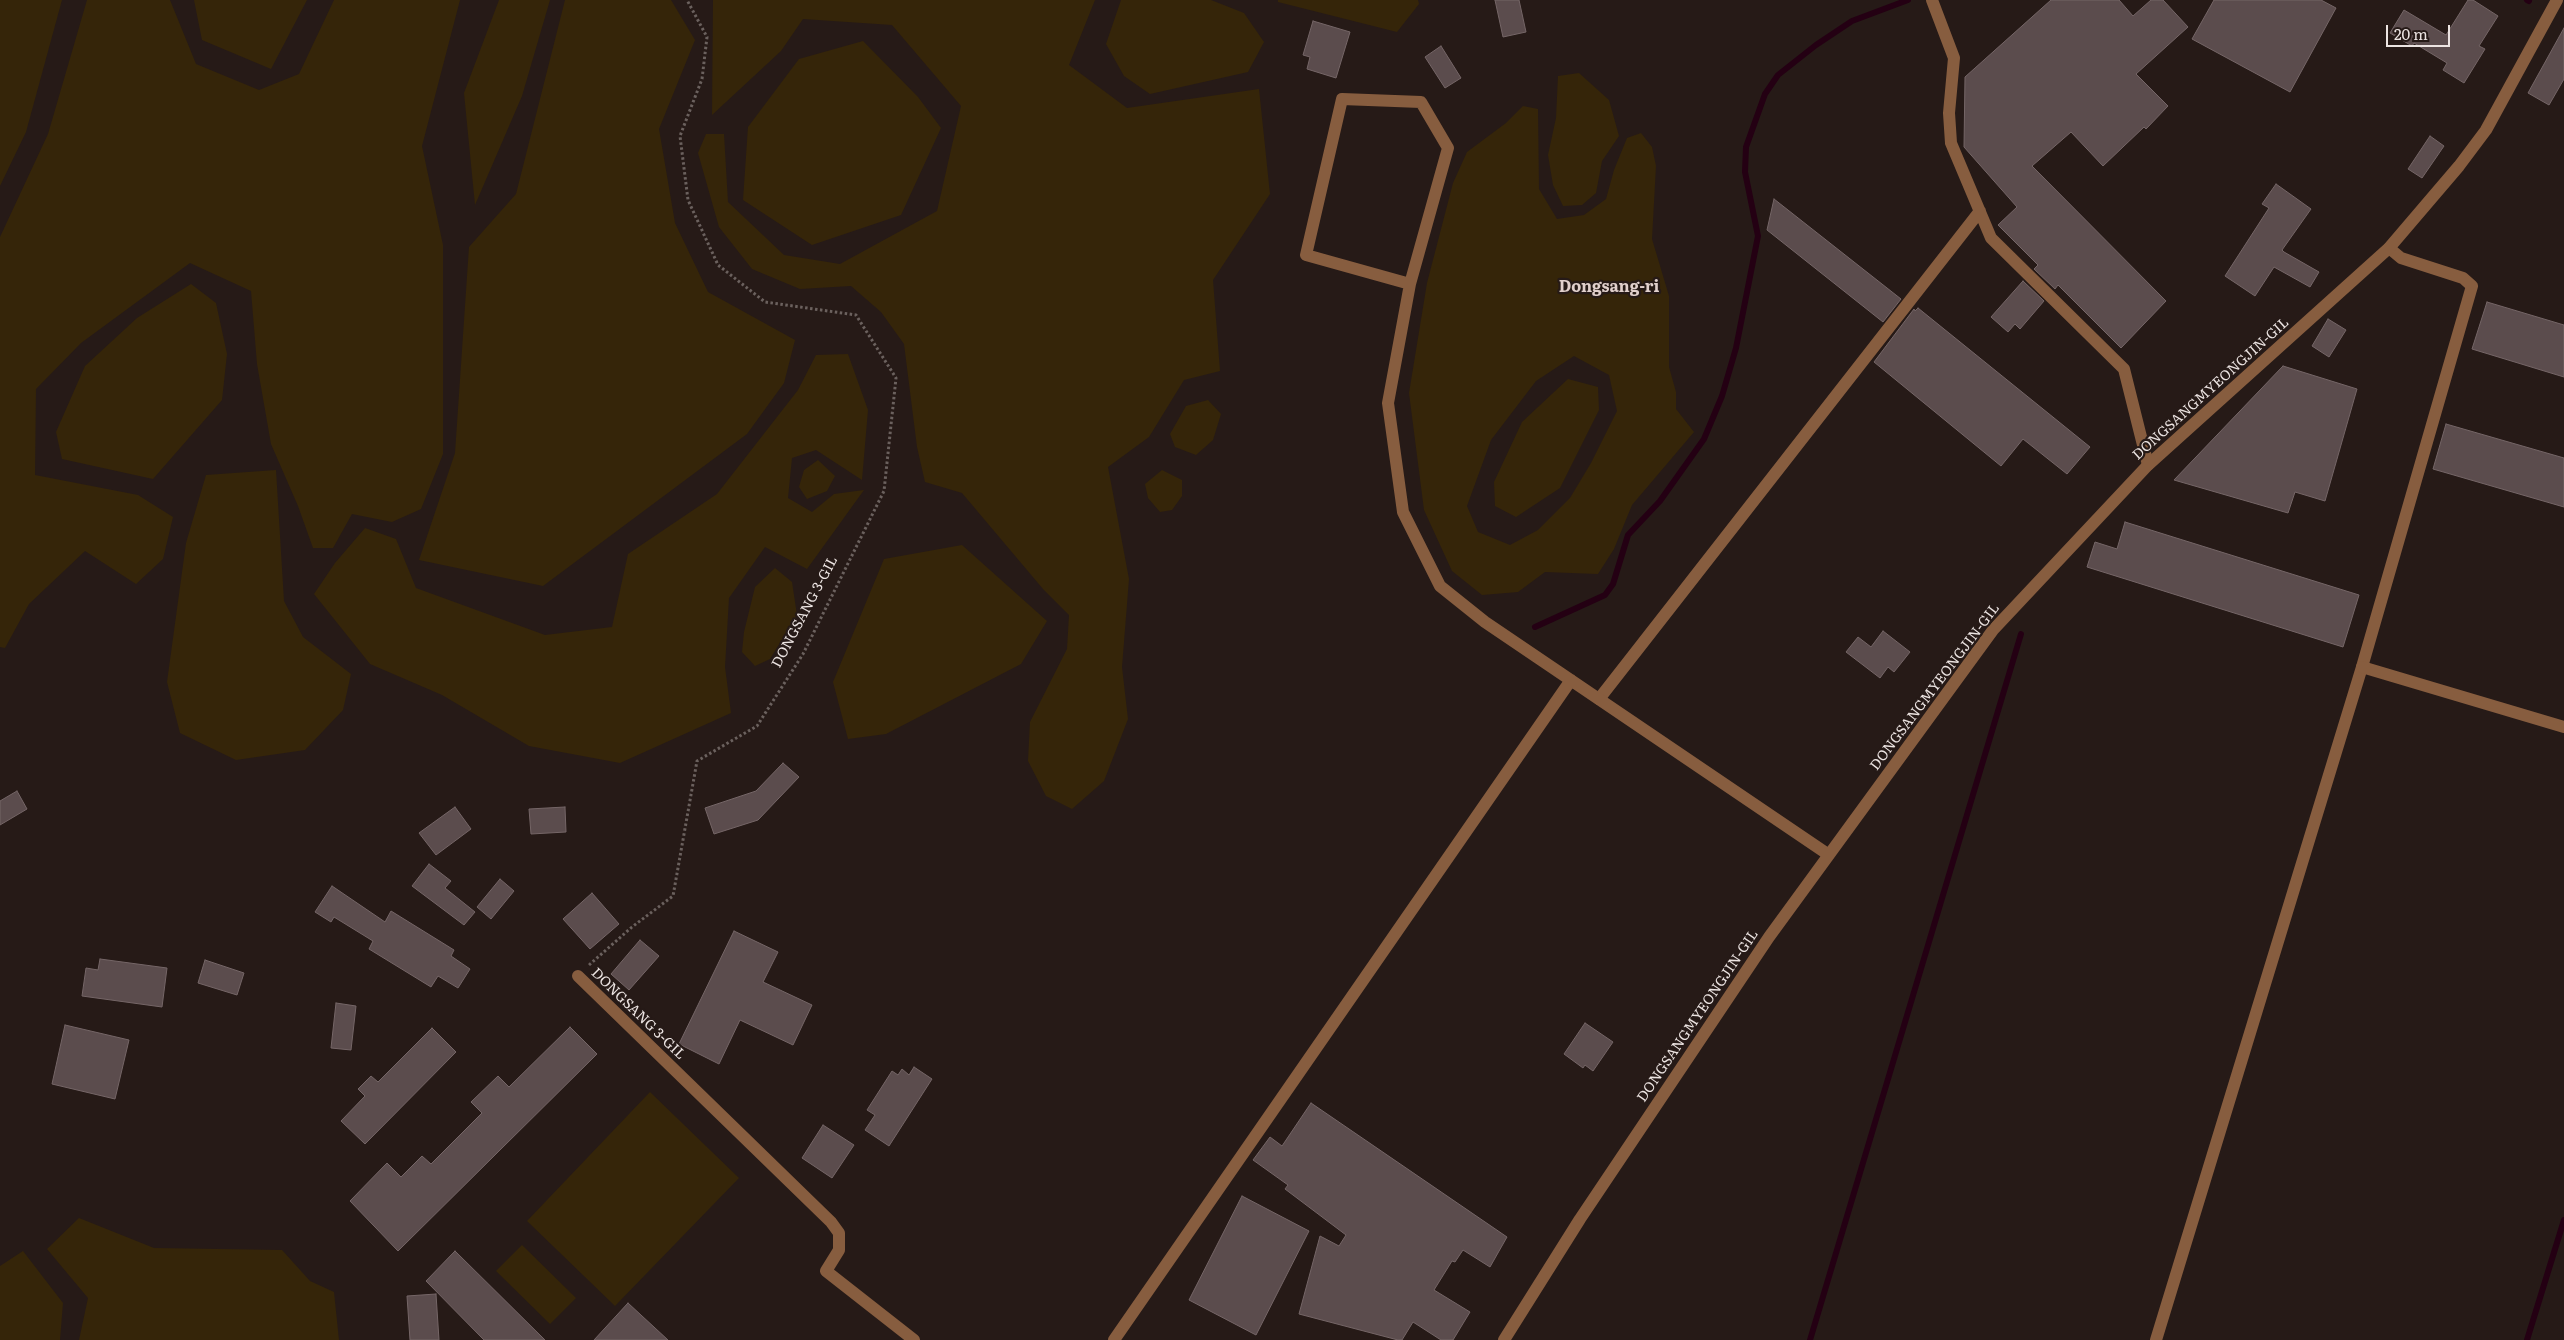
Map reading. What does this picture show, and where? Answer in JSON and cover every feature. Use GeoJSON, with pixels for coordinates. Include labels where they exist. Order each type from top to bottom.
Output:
{"type":"FeatureCollection","features":[{"type":"Feature","properties":{"kind":"street"},"geometry":{"type":"LineString","coordinates":[[1932,0],[1954,58],[1949,113],[1950,143],[1991,238],[2124,369],[2148,465]]}},
{"type":"Feature","properties":{"kind":"street","name":"DONGSANGMYEONGJIN-GIL"},"geometry":{"type":"LineString","coordinates":[[1504,1340],[1580,1219],[1758,954],[1828,855],[1994,630],[2148,465],[2388,248],[2459,166],[2486,130],[2557,0]]}},
{"type":"Feature","properties":{"kind":"street"},"geometry":{"type":"LineString","coordinates":[[1410,284],[1306,255],[1342,99],[1421,102],[1448,148],[1410,284],[1388,403],[1402,512],[1440,586],[1485,622],[1828,855]]}},
{"type":"Feature","properties":{"kind":"street"},"geometry":{"type":"LineString","coordinates":[[1599,699],[1980,211]]}},
{"type":"Feature","properties":{"kind":"street"},"geometry":{"type":"LineString","coordinates":[[2156,1340],[2362,667],[2472,286],[2463,278],[2401,258],[2388,248]]}},
{"type":"Feature","properties":{"kind":"street"},"geometry":{"type":"LineString","coordinates":[[2362,667],[2564,727]]}},
{"type":"Feature","properties":{"kind":"street"},"geometry":{"type":"LineString","coordinates":[[1114,1340],[1571,680]]}},
{"type":"Feature","properties":{"kind":"street","name":"DONGSANG 3-GIL"},"geometry":{"type":"LineString","coordinates":[[578,976],[831,1222],[838,1233],[839,1250],[826,1271],[914,1340]]}},
{"type":"Feature","properties":{"kind":"path","name":"DONGSANG 3-GIL"},"geometry":{"type":"LineString","coordinates":[[578,976],[632,927],[673,896],[697,761],[757,726],[803,654],[884,491],[896,378],[856,316],[765,302],[718,266],[688,200],[680,136],[702,79],[707,37],[687,0]]}},
{"type":"Feature","properties":{"kind":"shaded area"},"geometry":{"type":"Polygon","coordinates":[[[0,0],[62,0],[26,132],[0,186],[0,0]]]}},
{"type":"Feature","properties":{"kind":"shaded area"},"geometry":{"type":"Polygon","coordinates":[[[87,0],[170,0],[196,64],[259,90],[299,74],[334,0],[460,0],[422,146],[443,245],[443,454],[421,509],[392,522],[352,514],[333,548],[313,548],[298,506],[271,444],[257,364],[251,291],[190,263],[81,343],[36,389],[35,475],[138,495],[173,517],[163,559],[136,584],[85,551],[29,604],[5,648],[0,647],[0,237],[48,134],[87,0]]]}},
{"type":"Feature","properties":{"kind":"shaded area"},"geometry":{"type":"Polygon","coordinates":[[[194,0],[307,0],[271,69],[202,40],[194,0]]]}},
{"type":"Feature","properties":{"kind":"shaded area"},"geometry":{"type":"Polygon","coordinates":[[[499,0],[550,0],[522,96],[475,205],[464,93],[499,0]]]}},
{"type":"Feature","properties":{"kind":"shaded area"},"geometry":{"type":"Polygon","coordinates":[[[565,0],[671,0],[695,40],[659,129],[675,223],[708,292],[795,340],[784,383],[747,434],[543,586],[419,560],[455,453],[469,247],[516,194],[565,0]]]}},
{"type":"Feature","properties":{"kind":"shaded area"},"geometry":{"type":"Polygon","coordinates":[[[713,0],[1095,0],[1069,65],[1127,108],[1259,89],[1270,194],[1213,280],[1220,371],[1184,380],[1149,437],[1108,467],[1129,579],[1122,667],[1128,719],[1104,781],[1072,809],[1046,796],[1028,761],[1030,722],[1067,649],[1069,615],[1043,589],[962,493],[925,482],[917,447],[904,344],[881,312],[851,286],[800,289],[752,269],[719,227],[698,153],[706,134],[724,134],[728,202],[784,255],[840,264],[937,211],[961,106],[892,25],[803,19],[781,51],[712,115],[713,0]]]}},
{"type":"Feature","properties":{"kind":"shaded area"},"geometry":{"type":"Polygon","coordinates":[[[1121,0],[1211,0],[1244,13],[1264,42],[1248,72],[1150,94],[1124,76],[1106,44],[1121,0]]]}},
{"type":"Feature","properties":{"kind":"shaded area"},"geometry":{"type":"Polygon","coordinates":[[[1278,0],[1418,0],[1419,4],[1397,32],[1278,2],[1278,0]]]}},
{"type":"Feature","properties":{"kind":"shaded area"},"geometry":{"type":"Polygon","coordinates":[[[863,41],[918,97],[941,128],[901,215],[812,245],[743,200],[748,127],[799,59],[863,41]]]}},
{"type":"Feature","properties":{"kind":"shaded area"},"geometry":{"type":"Polygon","coordinates":[[[1579,73],[1609,100],[1619,136],[1602,161],[1596,193],[1582,205],[1563,206],[1553,185],[1548,155],[1556,118],[1558,76],[1579,73]]]}},
{"type":"Feature","properties":{"kind":"shaded area"},"geometry":{"type":"Polygon","coordinates":[[[1523,106],[1538,109],[1539,189],[1557,219],[1584,215],[1606,199],[1614,170],[1627,138],[1641,133],[1652,147],[1656,166],[1652,239],[1669,296],[1669,367],[1676,392],[1676,409],[1694,432],[1632,505],[1614,549],[1598,574],[1545,572],[1518,592],[1482,595],[1452,571],[1424,510],[1409,393],[1427,283],[1453,183],[1467,152],[1506,123],[1523,106]],[[1574,356],[1536,381],[1491,440],[1467,506],[1478,532],[1510,545],[1538,530],[1570,498],[1591,463],[1617,411],[1609,375],[1574,356]]]}},
{"type":"Feature","properties":{"kind":"shaded area"},"geometry":{"type":"Polygon","coordinates":[[[191,284],[216,303],[227,354],[222,400],[153,479],[62,459],[56,432],[85,366],[137,318],[191,284]]]}},
{"type":"Feature","properties":{"kind":"shaded area"},"geometry":{"type":"Polygon","coordinates":[[[848,354],[868,410],[862,480],[816,450],[792,458],[788,498],[812,512],[834,494],[864,490],[807,569],[765,547],[729,598],[725,667],[731,713],[620,763],[529,746],[442,695],[370,664],[314,594],[335,563],[365,528],[396,539],[416,588],[545,635],[612,627],[628,554],[717,494],[798,390],[816,355],[848,354]]]}},
{"type":"Feature","properties":{"kind":"shaded area"},"geometry":{"type":"Polygon","coordinates":[[[1568,379],[1598,387],[1599,410],[1560,488],[1516,517],[1495,506],[1494,482],[1522,422],[1568,379]]]}},
{"type":"Feature","properties":{"kind":"shaded area"},"geometry":{"type":"Polygon","coordinates":[[[1208,400],[1221,414],[1213,440],[1196,455],[1175,447],[1170,434],[1186,406],[1208,400]]]}},
{"type":"Feature","properties":{"kind":"shaded area"},"geometry":{"type":"Polygon","coordinates":[[[818,460],[835,476],[827,491],[807,499],[799,487],[804,470],[818,460]]]}},
{"type":"Feature","properties":{"kind":"shaded area"},"geometry":{"type":"Polygon","coordinates":[[[276,470],[284,601],[303,637],[351,674],[343,710],[305,750],[236,760],[180,733],[167,682],[186,543],[206,475],[276,470]]]}},
{"type":"Feature","properties":{"kind":"shaded area"},"geometry":{"type":"Polygon","coordinates":[[[1162,470],[1182,480],[1182,496],[1172,510],[1160,512],[1148,498],[1145,484],[1162,470]]]}},
{"type":"Feature","properties":{"kind":"shaded area"},"geometry":{"type":"Polygon","coordinates":[[[962,545],[1047,621],[1021,664],[886,734],[848,739],[833,682],[884,559],[962,545]]]}},
{"type":"Feature","properties":{"kind":"shaded area"},"geometry":{"type":"Polygon","coordinates":[[[775,568],[792,582],[797,615],[770,659],[755,666],[742,652],[744,632],[755,587],[775,568]]]}},
{"type":"Feature","properties":{"kind":"shaded area"},"geometry":{"type":"Polygon","coordinates":[[[650,1092],[739,1178],[615,1306],[527,1221],[650,1092]]]}},
{"type":"Feature","properties":{"kind":"shaded area"},"geometry":{"type":"Polygon","coordinates":[[[79,1218],[154,1248],[282,1250],[310,1281],[334,1292],[339,1340],[79,1340],[88,1298],[47,1249],[79,1218]]]}},
{"type":"Feature","properties":{"kind":"shaded area"},"geometry":{"type":"Polygon","coordinates":[[[522,1245],[576,1298],[550,1324],[496,1271],[522,1245]]]}},
{"type":"Feature","properties":{"kind":"shaded area"},"geometry":{"type":"Polygon","coordinates":[[[23,1251],[63,1303],[60,1340],[0,1340],[0,1266],[23,1251]]]}},
{"type":"Feature","properties":{"kind":"building"},"geometry":{"type":"Polygon","coordinates":[[[1495,0],[1519,0],[1526,32],[1503,37],[1495,0]]]}},
{"type":"Feature","properties":{"kind":"building"},"geometry":{"type":"Polygon","coordinates":[[[2051,0],[2119,0],[2133,16],[2151,0],[2163,0],[2188,27],[2136,74],[2168,106],[2146,129],[2144,127],[2103,166],[2071,132],[2032,166],[2166,301],[2121,348],[2058,285],[2055,289],[2034,269],[2038,265],[1998,225],[2017,207],[1964,147],[1965,77],[2051,0]]]}},
{"type":"Feature","properties":{"kind":"building"},"geometry":{"type":"Polygon","coordinates":[[[2214,0],[2321,0],[2336,8],[2290,92],[2192,39],[2214,0]]]}},
{"type":"Feature","properties":{"kind":"building"},"geometry":{"type":"Polygon","coordinates":[[[2468,0],[2473,0],[2498,16],[2479,46],[2485,49],[2464,83],[2443,70],[2447,63],[2414,43],[2412,46],[2390,33],[2404,10],[2446,35],[2468,0]]]}},
{"type":"Feature","properties":{"kind":"building"},"geometry":{"type":"Polygon","coordinates":[[[1313,21],[1350,32],[1336,78],[1307,69],[1310,57],[1303,55],[1313,21]]]}},
{"type":"Feature","properties":{"kind":"building"},"geometry":{"type":"Polygon","coordinates":[[[2564,28],[2564,79],[2549,105],[2528,93],[2564,28]]]}},
{"type":"Feature","properties":{"kind":"building"},"geometry":{"type":"Polygon","coordinates":[[[1441,46],[1461,78],[1445,88],[1425,57],[1441,46]]]}},
{"type":"Feature","properties":{"kind":"building"},"geometry":{"type":"Polygon","coordinates":[[[2430,136],[2444,146],[2422,178],[2408,169],[2430,136]]]}},
{"type":"Feature","properties":{"kind":"building"},"geometry":{"type":"Polygon","coordinates":[[[2276,184],[2311,209],[2282,250],[2319,272],[2310,287],[2274,267],[2255,296],[2225,276],[2269,208],[2262,204],[2276,184]]]}},
{"type":"Feature","properties":{"kind":"building"},"geometry":{"type":"Polygon","coordinates":[[[1774,199],[1901,299],[1883,322],[1767,230],[1774,199]]]}},
{"type":"Feature","properties":{"kind":"building"},"geometry":{"type":"Polygon","coordinates":[[[2023,281],[2044,301],[2020,329],[2015,324],[2008,332],[1991,317],[2023,281]]]}},
{"type":"Feature","properties":{"kind":"building"},"geometry":{"type":"Polygon","coordinates":[[[2487,302],[2564,325],[2564,377],[2472,349],[2487,302]]]}},
{"type":"Feature","properties":{"kind":"building"},"geometry":{"type":"Polygon","coordinates":[[[1918,308],[2090,447],[2067,474],[2023,439],[2001,466],[1874,362],[1914,309],[1915,311],[1918,308]]]}},
{"type":"Feature","properties":{"kind":"building"},"geometry":{"type":"Polygon","coordinates":[[[2328,319],[2346,330],[2329,357],[2312,346],[2328,319]]]}},
{"type":"Feature","properties":{"kind":"building"},"geometry":{"type":"Polygon","coordinates":[[[2283,366],[2357,389],[2325,501],[2295,492],[2288,513],[2174,480],[2283,366]]]}},
{"type":"Feature","properties":{"kind":"building"},"geometry":{"type":"Polygon","coordinates":[[[2446,424],[2564,458],[2564,507],[2433,469],[2446,424]]]}},
{"type":"Feature","properties":{"kind":"building"},"geometry":{"type":"Polygon","coordinates":[[[2125,522],[2359,595],[2343,647],[2087,567],[2095,542],[2117,549],[2125,522]]]}},
{"type":"Feature","properties":{"kind":"building"},"geometry":{"type":"Polygon","coordinates":[[[1883,631],[1910,652],[1894,672],[1888,667],[1880,678],[1846,652],[1858,637],[1871,647],[1883,631]]]}},
{"type":"Feature","properties":{"kind":"building"},"geometry":{"type":"Polygon","coordinates":[[[783,763],[799,777],[758,820],[714,834],[705,808],[756,791],[783,763]]]}},
{"type":"Feature","properties":{"kind":"building"},"geometry":{"type":"Polygon","coordinates":[[[17,791],[27,809],[0,825],[0,801],[17,791]]]}},
{"type":"Feature","properties":{"kind":"building"},"geometry":{"type":"Polygon","coordinates":[[[455,807],[471,829],[436,855],[419,833],[455,807]]]}},
{"type":"Feature","properties":{"kind":"building"},"geometry":{"type":"Polygon","coordinates":[[[565,807],[566,832],[531,834],[529,809],[565,807]]]}},
{"type":"Feature","properties":{"kind":"building"},"geometry":{"type":"Polygon","coordinates":[[[429,864],[451,881],[445,888],[475,912],[464,925],[412,886],[429,864]]]}},
{"type":"Feature","properties":{"kind":"building"},"geometry":{"type":"Polygon","coordinates":[[[500,879],[514,891],[491,919],[477,907],[500,879]]]}},
{"type":"Feature","properties":{"kind":"building"},"geometry":{"type":"Polygon","coordinates":[[[332,886],[385,922],[391,911],[454,950],[451,956],[470,969],[458,988],[438,976],[431,987],[369,949],[373,941],[334,917],[331,922],[315,912],[332,886]]]}},
{"type":"Feature","properties":{"kind":"building"},"geometry":{"type":"Polygon","coordinates":[[[592,893],[619,924],[590,949],[563,919],[592,893]]]}},
{"type":"Feature","properties":{"kind":"building"},"geometry":{"type":"Polygon","coordinates":[[[734,931],[778,952],[763,982],[812,1005],[793,1045],[740,1020],[719,1064],[679,1044],[734,931]]]}},
{"type":"Feature","properties":{"kind":"building"},"geometry":{"type":"Polygon","coordinates":[[[640,940],[659,956],[629,990],[611,974],[640,940]]]}},
{"type":"Feature","properties":{"kind":"building"},"geometry":{"type":"Polygon","coordinates":[[[100,959],[167,968],[162,1007],[82,996],[86,968],[98,970],[100,959]]]}},
{"type":"Feature","properties":{"kind":"building"},"geometry":{"type":"Polygon","coordinates":[[[205,960],[244,973],[237,995],[198,983],[205,960]]]}},
{"type":"Feature","properties":{"kind":"building"},"geometry":{"type":"Polygon","coordinates":[[[336,1003],[356,1006],[351,1050],[331,1048],[336,1003]]]}},
{"type":"Feature","properties":{"kind":"building"},"geometry":{"type":"Polygon","coordinates":[[[1585,1023],[1613,1042],[1593,1071],[1585,1065],[1583,1068],[1564,1054],[1585,1023]]]}},
{"type":"Feature","properties":{"kind":"building"},"geometry":{"type":"Polygon","coordinates":[[[65,1025],[129,1040],[115,1099],[52,1084],[65,1025]]]}},
{"type":"Feature","properties":{"kind":"building"},"geometry":{"type":"Polygon","coordinates":[[[570,1027],[597,1054],[398,1251],[350,1201],[387,1163],[401,1177],[422,1156],[431,1164],[482,1113],[471,1102],[498,1076],[509,1087],[570,1027]]]}},
{"type":"Feature","properties":{"kind":"building"},"geometry":{"type":"Polygon","coordinates":[[[432,1028],[456,1052],[365,1144],[341,1121],[365,1096],[358,1089],[371,1076],[378,1082],[432,1028]]]}},
{"type":"Feature","properties":{"kind":"building"},"geometry":{"type":"Polygon","coordinates":[[[914,1067],[932,1079],[889,1146],[865,1130],[875,1115],[867,1110],[892,1071],[898,1075],[902,1069],[909,1075],[914,1067]]]}},
{"type":"Feature","properties":{"kind":"building"},"geometry":{"type":"Polygon","coordinates":[[[1311,1103],[1507,1237],[1490,1267],[1463,1250],[1455,1262],[1452,1261],[1434,1290],[1470,1312],[1453,1340],[1441,1340],[1413,1322],[1402,1340],[1398,1340],[1299,1314],[1320,1236],[1339,1246],[1346,1235],[1285,1189],[1288,1185],[1253,1160],[1270,1137],[1282,1146],[1311,1103]]]}},
{"type":"Feature","properties":{"kind":"building"},"geometry":{"type":"Polygon","coordinates":[[[823,1125],[854,1145],[832,1178],[802,1158],[823,1125]]]}},
{"type":"Feature","properties":{"kind":"building"},"geometry":{"type":"Polygon","coordinates":[[[1242,1196],[1309,1231],[1256,1335],[1189,1300],[1242,1196]]]}},
{"type":"Feature","properties":{"kind":"building"},"geometry":{"type":"Polygon","coordinates":[[[455,1251],[545,1340],[484,1340],[426,1281],[455,1251]]]}},
{"type":"Feature","properties":{"kind":"building"},"geometry":{"type":"Polygon","coordinates":[[[436,1294],[439,1340],[410,1340],[407,1296],[436,1294]]]}},
{"type":"Feature","properties":{"kind":"building"},"geometry":{"type":"Polygon","coordinates":[[[628,1303],[668,1340],[594,1340],[628,1303]]]}},
{"type":"Feature","properties":{"kind":"waterway"},"geometry":{"type":"LineString","coordinates":[[1535,627],[1605,595],[1613,584],[1628,535],[1660,501],[1704,439],[1722,396],[1736,348],[1758,236],[1745,172],[1746,147],[1765,94],[1778,75],[1816,45],[1852,21],[1908,0]]}},
{"type":"Feature","properties":{"kind":"waterway"},"geometry":{"type":"LineString","coordinates":[[1810,1340],[2021,634]]}},
{"type":"Feature","properties":{"kind":"waterway"},"geometry":{"type":"LineString","coordinates":[[2527,1340],[2564,1220]]}},
{"type":"Feature","properties":{"kind":"district","name":"Dongsang-ri"},"geometry":{"type":"Point","coordinates":[1609,287]}}]}
